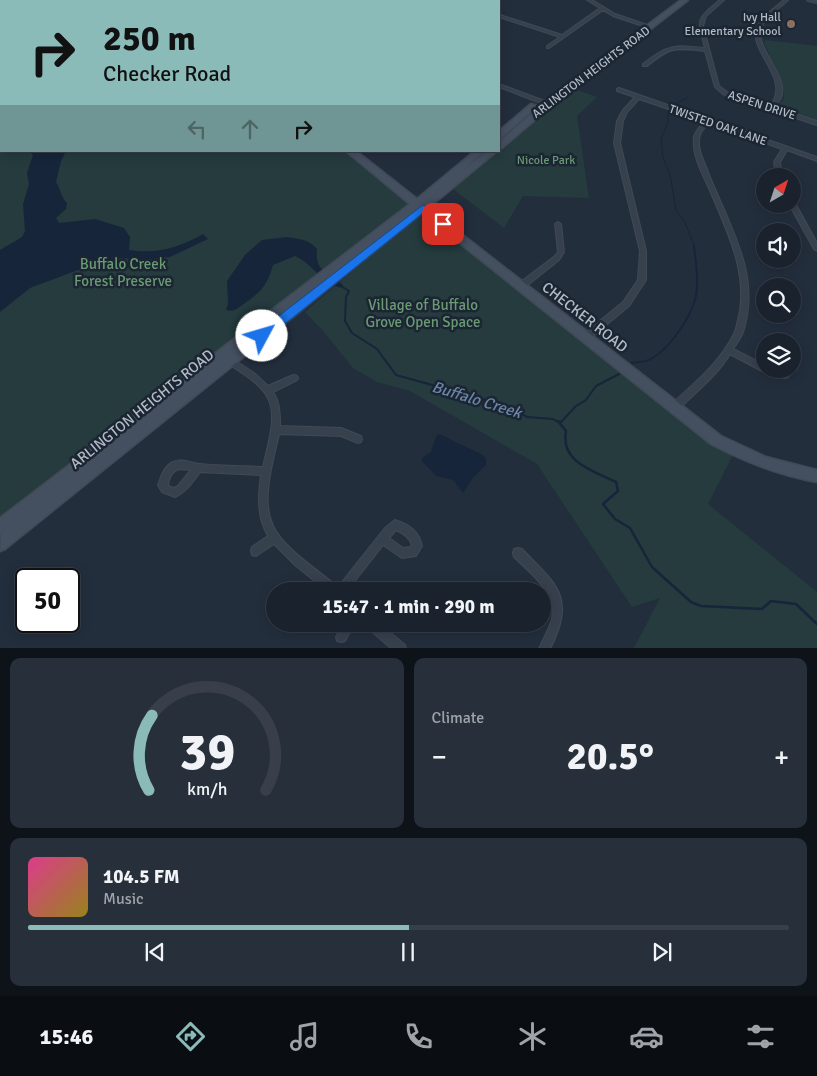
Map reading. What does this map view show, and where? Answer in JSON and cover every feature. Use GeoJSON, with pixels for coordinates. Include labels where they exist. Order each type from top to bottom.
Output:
{"type":"FeatureCollection","features":[{"type":"Feature","properties":{"kind":"main road"},"geometry":{"type":"LineString","coordinates":[[674,9],[677,0]]}},
{"type":"Feature","properties":{"kind":"main road","name":"ARLINGTON HEIGHTS ROAD"},"geometry":{"type":"LineString","coordinates":[[647,26],[677,0]]}},
{"type":"Feature","properties":{"kind":"main road","name":"ARLINGTON HEIGHTS ROAD"},"geometry":{"type":"LineString","coordinates":[[500,134],[685,0]]}},
{"type":"Feature","properties":{"kind":"main road","name":"ARLINGTON HEIGHTS ROAD"},"geometry":{"type":"LineString","coordinates":[[500,145],[544,102]]}},
{"type":"Feature","properties":{"kind":"main road","name":"CHECKER ROAD"},"geometry":{"type":"LineString","coordinates":[[351,152],[716,440],[748,457],[786,471],[817,476]]}},
{"type":"Feature","properties":{"kind":"main road","name":"ARLINGTON HEIGHTS ROAD"},"geometry":{"type":"LineString","coordinates":[[419,206],[479,152]]}},
{"type":"Feature","properties":{"kind":"main road","name":"ARLINGTON HEIGHTS ROAD"},"geometry":{"type":"LineString","coordinates":[[0,544],[225,358],[337,269],[492,152]]}},
{"type":"Feature","properties":{"kind":"main road","name":"ARLINGTON HEIGHTS ROAD"},"geometry":{"type":"LineString","coordinates":[[0,527],[225,358]]}},
{"type":"Feature","properties":{"kind":"street"},"geometry":{"type":"LineString","coordinates":[[589,0],[602,9],[647,26]]}},
{"type":"Feature","properties":{"kind":"street","name":"ASPEN DRIVE"},"geometry":{"type":"LineString","coordinates":[[722,0],[704,16],[701,26],[719,90],[817,123]]}},
{"type":"Feature","properties":{"kind":"street"},"geometry":{"type":"LineString","coordinates":[[771,108],[778,99],[780,90],[760,42],[758,30],[762,23],[786,0]]}},
{"type":"Feature","properties":{"kind":"street"},"geometry":{"type":"LineString","coordinates":[[809,0],[817,2]]}},
{"type":"Feature","properties":{"kind":"street"},"geometry":{"type":"LineString","coordinates":[[549,47],[602,9]]}},
{"type":"Feature","properties":{"kind":"street"},"geometry":{"type":"LineString","coordinates":[[500,16],[563,37]]}},
{"type":"Feature","properties":{"kind":"street"},"geometry":{"type":"LineString","coordinates":[[645,65],[662,50],[670,48],[707,50]]}},
{"type":"Feature","properties":{"kind":"street"},"geometry":{"type":"LineString","coordinates":[[500,85],[544,102]]}},
{"type":"Feature","properties":{"kind":"street","name":"TWISTED OAK LANE"},"geometry":{"type":"LineString","coordinates":[[619,90],[817,160]]}},
{"type":"Feature","properties":{"kind":"street"},"geometry":{"type":"LineString","coordinates":[[586,338],[626,304],[642,280],[643,251],[617,143],[620,121],[638,97]]}},
{"type":"Feature","properties":{"kind":"street"},"geometry":{"type":"LineString","coordinates":[[674,408],[715,369],[729,350],[743,322],[747,287],[741,258],[697,151],[697,135],[707,121]]}},
{"type":"Feature","properties":{"kind":"street"},"geometry":{"type":"LineString","coordinates":[[778,168],[777,162],[784,148]]}},
{"type":"Feature","properties":{"kind":"street"},"geometry":{"type":"LineString","coordinates":[[797,213],[817,249]]}},
{"type":"Feature","properties":{"kind":"street"},"geometry":{"type":"LineString","coordinates":[[521,286],[557,258],[561,252],[558,224]]}},
{"type":"Feature","properties":{"kind":"street"},"geometry":{"type":"LineString","coordinates":[[729,350],[756,364]]}},
{"type":"Feature","properties":{"kind":"street"},"geometry":{"type":"LineString","coordinates":[[225,358],[267,391],[272,398],[275,409],[274,430],[265,471],[264,515],[275,537],[325,582]]}},
{"type":"Feature","properties":{"kind":"street"},"geometry":{"type":"LineString","coordinates":[[267,391],[294,378]]}},
{"type":"Feature","properties":{"kind":"street"},"geometry":{"type":"LineString","coordinates":[[274,430],[341,432],[358,439]]}},
{"type":"Feature","properties":{"kind":"street"},"geometry":{"type":"LineString","coordinates":[[198,468],[265,471]]}},
{"type":"Feature","properties":{"kind":"street"},"geometry":{"type":"LineString","coordinates":[[256,551],[275,537]]}},
{"type":"Feature","properties":{"kind":"street"},"geometry":{"type":"LineString","coordinates":[[347,582],[382,539]]}},
{"type":"Feature","properties":{"kind":"street"},"geometry":{"type":"LineString","coordinates":[[518,554],[554,592],[559,605],[556,627],[544,648]]}},
{"type":"Feature","properties":{"kind":"street"},"geometry":{"type":"LineString","coordinates":[[341,637],[344,632]]}},
{"type":"Feature","properties":{"kind":"street"},"geometry":{"type":"LineString","coordinates":[[382,632],[401,648]]}},
{"type":"Feature","properties":{"kind":"green space"},"geometry":{"type":"Polygon","coordinates":[[[766,40],[817,46],[817,121],[777,107],[784,98],[784,92],[764,42],[766,40]]]}},
{"type":"Feature","properties":{"kind":"green space","name":"Nicole Park"},"geometry":{"type":"Polygon","coordinates":[[[574,89],[597,97],[577,116],[589,198],[523,196],[504,228],[453,189],[574,89]]]}},
{"type":"Feature","properties":{"kind":"green space","name":"Buffalo Creek Forest Preserve"},"geometry":{"type":"Polygon","coordinates":[[[0,152],[347,152],[410,203],[0,521],[0,152]]]}},
{"type":"Feature","properties":{"kind":"green space","name":"Village of Buffalo Grove Open Space"},"geometry":{"type":"Polygon","coordinates":[[[417,216],[426,216],[705,438],[733,455],[708,504],[817,592],[817,648],[634,648],[660,598],[632,607],[537,464],[410,391],[377,382],[353,368],[305,312],[417,216]]]}},
{"type":"Feature","properties":{"kind":"water"},"geometry":{"type":"Polygon","coordinates":[[[30,152],[66,152],[61,161],[56,182],[67,203],[66,209],[56,218],[59,223],[95,219],[124,228],[130,237],[129,250],[149,251],[168,249],[203,234],[208,239],[170,257],[141,260],[120,258],[87,263],[78,270],[30,288],[0,312],[0,250],[22,237],[25,231],[23,204],[29,184],[27,173],[33,155],[30,152]]]}},
{"type":"Feature","properties":{"kind":"water"},"geometry":{"type":"Polygon","coordinates":[[[287,237],[303,240],[314,246],[317,249],[318,264],[321,269],[345,288],[331,284],[308,264],[295,256],[273,265],[265,285],[248,301],[235,310],[226,310],[228,304],[227,281],[245,255],[262,240],[287,237]]]}},
{"type":"Feature","properties":{"kind":"water"},"geometry":{"type":"Polygon","coordinates":[[[439,434],[486,458],[486,465],[473,478],[463,493],[453,480],[436,476],[422,461],[422,458],[431,452],[436,436],[439,434]]]}},
{"type":"Feature","properties":{"kind":"waterway"},"geometry":{"type":"LineString","coordinates":[[674,105],[687,98]]}},
{"type":"Feature","properties":{"kind":"waterway"},"geometry":{"type":"LineString","coordinates":[[668,111],[668,122],[661,139],[663,158],[670,174],[676,210],[685,222],[694,246]]}},
{"type":"Feature","properties":{"kind":"waterway"},"geometry":{"type":"LineString","coordinates":[[632,363],[649,360],[659,353],[675,337],[688,317],[696,296],[697,287],[694,245]]}},
{"type":"Feature","properties":{"kind":"waterway","name":"Buffalo Creek"},"geometry":{"type":"LineString","coordinates":[[344,288],[349,291],[346,297],[345,321],[352,333],[377,349],[396,375],[508,406],[527,417],[553,419],[559,423]]}},
{"type":"Feature","properties":{"kind":"waterway"},"geometry":{"type":"LineString","coordinates":[[561,422],[576,406],[586,400],[596,386],[619,374]]}},
{"type":"Feature","properties":{"kind":"waterway","name":"Buffalo Creek"},"geometry":{"type":"LineString","coordinates":[[559,423],[566,431],[565,442],[573,458],[588,469],[616,482],[618,491],[603,504],[615,519],[630,528],[652,567],[691,602],[701,606],[762,609],[771,601],[796,604],[817,624]]}},
{"type":"Feature","properties":{"kind":"place","name":"Ivy Hall Elementary School"},"geometry":{"type":"Point","coordinates":[791,24]}},
{"type":"Feature","properties":{"kind":"route"},"geometry":{"type":"LineString","coordinates":[[262,336],[423,208],[443,224]]}}]}
